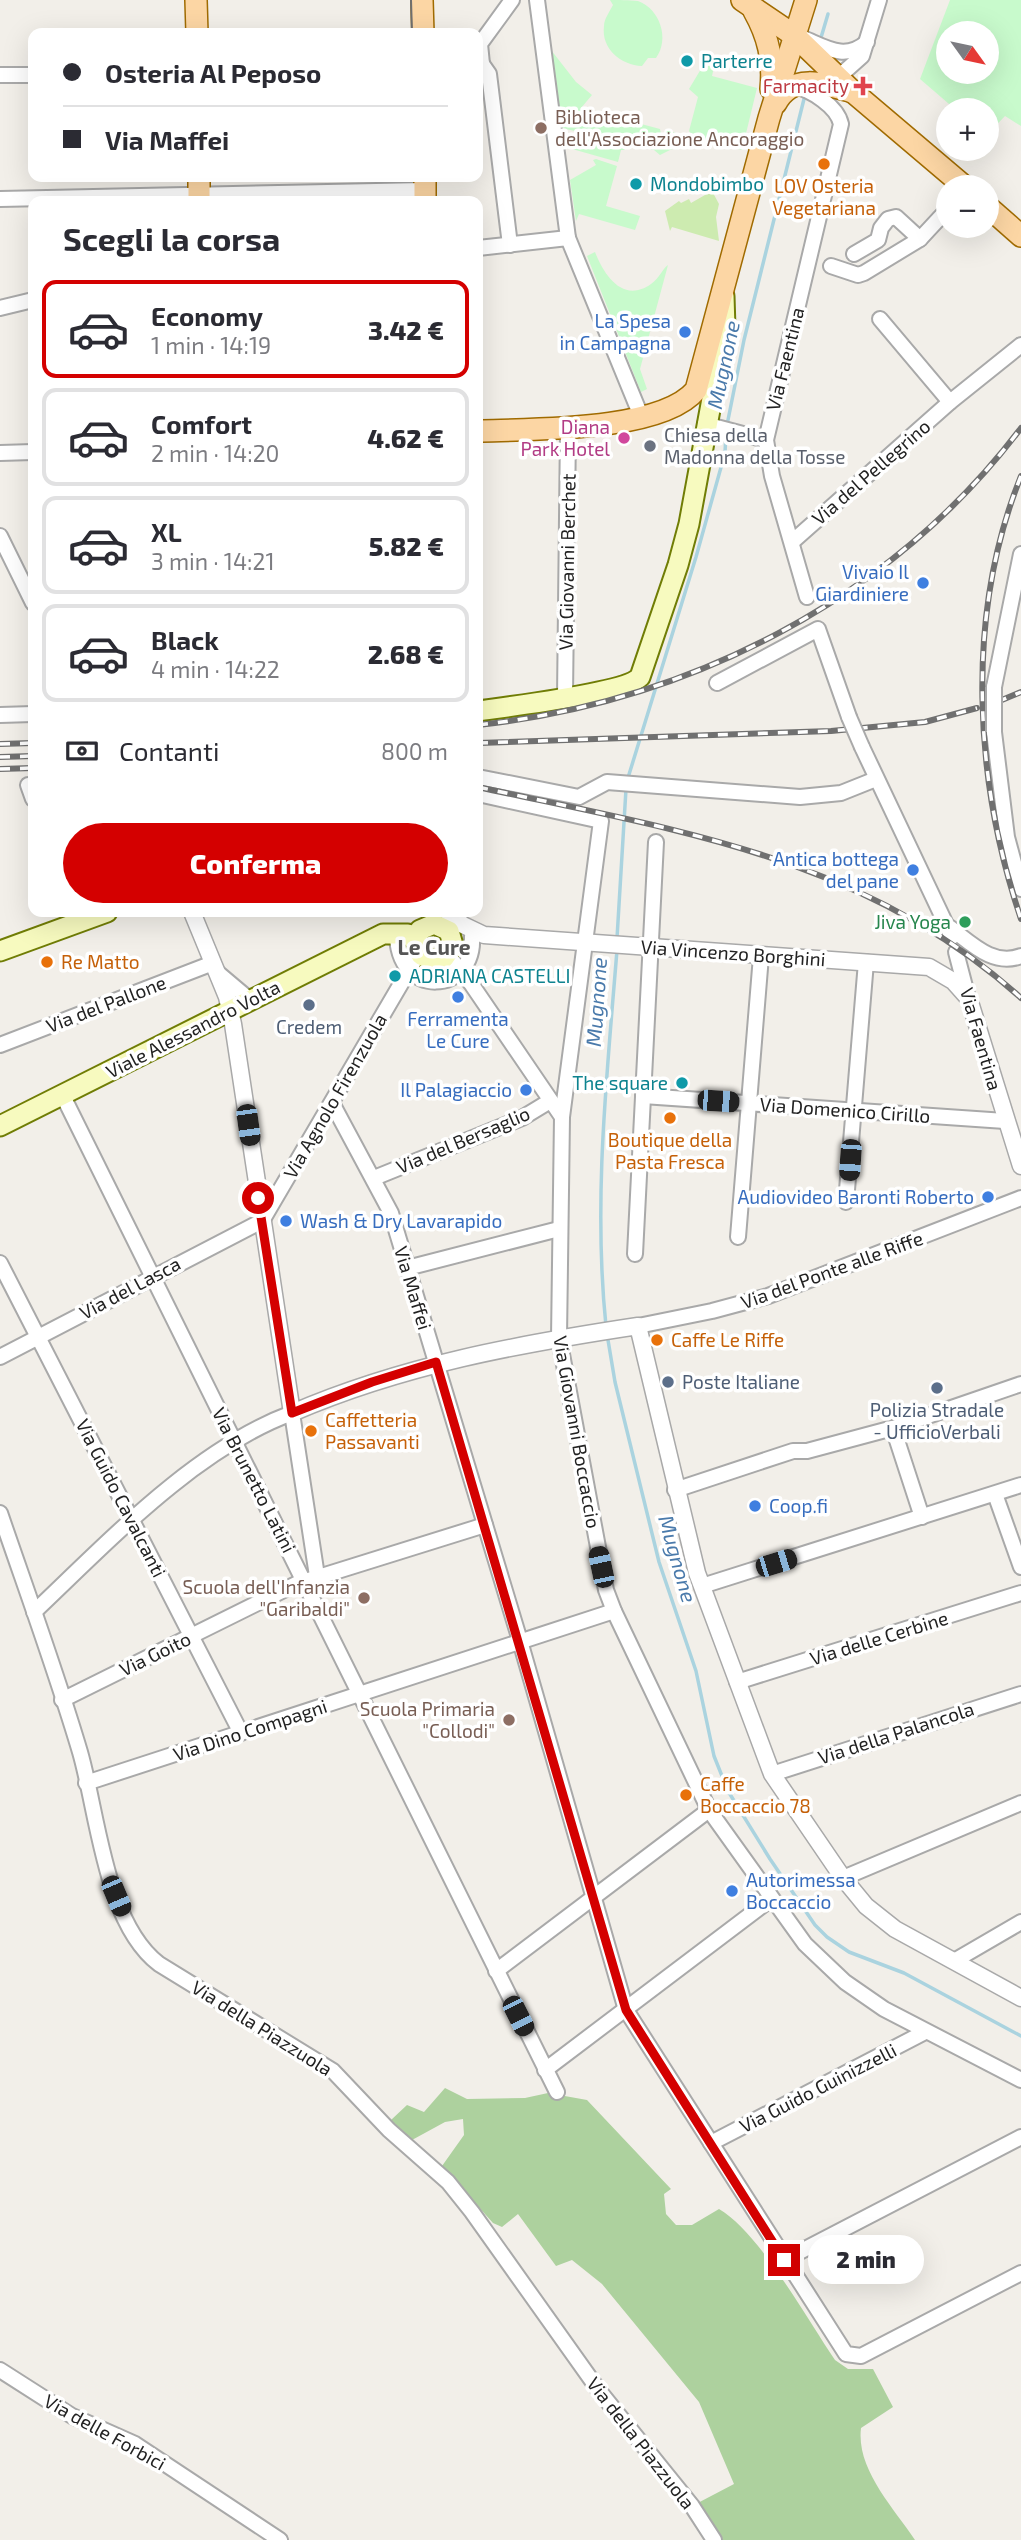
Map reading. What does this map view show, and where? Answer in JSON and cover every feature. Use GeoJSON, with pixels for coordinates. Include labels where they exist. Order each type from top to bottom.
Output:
{"type":"FeatureCollection","features":[{"type":"Feature","properties":{"kind":"main road"},"geometry":{"type":"LineString","coordinates":[[196,0],[197,28]]}},
{"type":"Feature","properties":{"kind":"main road"},"geometry":{"type":"LineString","coordinates":[[422,0],[423,28]]}},
{"type":"Feature","properties":{"kind":"main road"},"geometry":{"type":"LineString","coordinates":[[483,431],[606,426],[685,400],[696,390],[769,118],[805,43],[806,0]]}},
{"type":"Feature","properties":{"kind":"main road"},"geometry":{"type":"LineString","coordinates":[[748,5],[805,43],[838,86],[950,175]]}},
{"type":"Feature","properties":{"kind":"main road"},"geometry":{"type":"LineString","coordinates":[[748,5],[766,34],[772,57],[769,118]]}},
{"type":"Feature","properties":{"kind":"main road"},"geometry":{"type":"LineString","coordinates":[[769,118],[781,94],[796,85],[838,86]]}},
{"type":"Feature","properties":{"kind":"main road"},"geometry":{"type":"LineString","coordinates":[[999,217],[1021,236]]}},
{"type":"Feature","properties":{"kind":"main road"},"geometry":{"type":"LineString","coordinates":[[483,710],[632,683],[640,677],[678,565],[698,482],[725,328],[724,290]]}},
{"type":"Feature","properties":{"kind":"main road"},"geometry":{"type":"LineString","coordinates":[[0,951],[77,917]]}},
{"type":"Feature","properties":{"kind":"main road"},"geometry":{"type":"LineString","coordinates":[[392,932],[408,934],[432,927]]}},
{"type":"Feature","properties":{"kind":"main road"},"geometry":{"type":"LineString","coordinates":[[432,927],[453,945],[447,955],[433,961],[432,927]]}},
{"type":"Feature","properties":{"kind":"main road","name":"Viale Alessandro Volta"},"geometry":{"type":"LineString","coordinates":[[1,1122],[392,932]]}},
{"type":"Feature","properties":{"kind":"street"},"geometry":{"type":"LineString","coordinates":[[483,40],[512,0]]}},
{"type":"Feature","properties":{"kind":"street"},"geometry":{"type":"LineString","coordinates":[[537,0],[568,238],[641,416]]}},
{"type":"Feature","properties":{"kind":"street"},"geometry":{"type":"LineString","coordinates":[[838,86],[869,41],[879,0]]}},
{"type":"Feature","properties":{"kind":"street"},"geometry":{"type":"LineString","coordinates":[[805,43],[848,53],[869,41]]}},
{"type":"Feature","properties":{"kind":"street"},"geometry":{"type":"LineString","coordinates":[[483,67],[489,74],[510,245]]}},
{"type":"Feature","properties":{"kind":"street"},"geometry":{"type":"LineString","coordinates":[[0,75],[28,75]]}},
{"type":"Feature","properties":{"kind":"street","name":"Via Faentina"},"geometry":{"type":"LineString","coordinates":[[807,597],[772,476],[766,440],[812,261],[841,120],[838,86]]}},
{"type":"Feature","properties":{"kind":"street"},"geometry":{"type":"LineString","coordinates":[[75,196],[199,191],[425,189]]}},
{"type":"Feature","properties":{"kind":"street"},"geometry":{"type":"LineString","coordinates":[[0,199],[28,198]]}},
{"type":"Feature","properties":{"kind":"street"},"geometry":{"type":"LineString","coordinates":[[854,254],[878,240],[881,228],[888,219],[896,217],[920,239]]}},
{"type":"Feature","properties":{"kind":"street"},"geometry":{"type":"LineString","coordinates":[[831,266],[858,275],[920,239],[936,222]]}},
{"type":"Feature","properties":{"kind":"street"},"geometry":{"type":"LineString","coordinates":[[483,248],[568,238]]}},
{"type":"Feature","properties":{"kind":"street"},"geometry":{"type":"LineString","coordinates":[[0,308],[28,301]]}},
{"type":"Feature","properties":{"kind":"street"},"geometry":{"type":"LineString","coordinates":[[880,318],[950,402]]}},
{"type":"Feature","properties":{"kind":"street","name":"Via del Pellegrino"},"geometry":{"type":"LineString","coordinates":[[792,542],[950,402],[1021,345]]}},
{"type":"Feature","properties":{"kind":"street"},"geometry":{"type":"LineString","coordinates":[[709,425],[766,440]]}},
{"type":"Feature","properties":{"kind":"street","name":"Via Giovanni Berchet"},"geometry":{"type":"LineString","coordinates":[[565,697],[568,428]]}},
{"type":"Feature","properties":{"kind":"street"},"geometry":{"type":"LineString","coordinates":[[0,453],[28,452]]}},
{"type":"Feature","properties":{"kind":"street"},"geometry":{"type":"LineString","coordinates":[[0,536],[28,593]]}},
{"type":"Feature","properties":{"kind":"street"},"geometry":{"type":"LineString","coordinates":[[1021,554],[1016,592],[994,687],[994,732],[1007,837],[1021,890]]}},
{"type":"Feature","properties":{"kind":"street"},"geometry":{"type":"LineString","coordinates":[[717,682],[818,629],[849,717],[876,779],[951,932],[993,958],[1007,960],[1021,956]]}},
{"type":"Feature","properties":{"kind":"street"},"geometry":{"type":"LineString","coordinates":[[0,715],[28,714]]}},
{"type":"Feature","properties":{"kind":"street"},"geometry":{"type":"LineString","coordinates":[[483,778],[579,797],[607,782],[800,797],[849,791],[876,779]]}},
{"type":"Feature","properties":{"kind":"street","name":"Via Giovanni Boccaccio"},"geometry":{"type":"LineString","coordinates":[[483,795],[601,821],[562,1117],[559,1338],[606,1590],[614,1611],[709,1810],[798,1935],[830,1970],[859,1993],[925,2032],[1021,2080]]}},
{"type":"Feature","properties":{"kind":"street"},"geometry":{"type":"LineString","coordinates":[[635,1254],[643,1096],[642,946],[656,842]]}},
{"type":"Feature","properties":{"kind":"street"},"geometry":{"type":"LineString","coordinates":[[194,917],[230,1010],[292,1413],[311,1578]]}},
{"type":"Feature","properties":{"kind":"street"},"geometry":{"type":"LineString","coordinates":[[432,927],[463,925],[478,935]]}},
{"type":"Feature","properties":{"kind":"street"},"geometry":{"type":"LineString","coordinates":[[432,927],[478,935]]}},
{"type":"Feature","properties":{"kind":"street","name":"Via Agnolo Firenzuola"},"geometry":{"type":"LineString","coordinates":[[262,1221],[432,927]]}},
{"type":"Feature","properties":{"kind":"street"},"geometry":{"type":"LineString","coordinates":[[392,932],[398,955],[408,971],[434,982],[461,972],[478,935]]}},
{"type":"Feature","properties":{"kind":"street","name":"Via Vincenzo Borghini"},"geometry":{"type":"LineString","coordinates":[[478,935],[929,967],[953,981],[969,999]]}},
{"type":"Feature","properties":{"kind":"street","name":"Via Faentina"},"geometry":{"type":"LineString","coordinates":[[956,952],[1005,1121],[1021,1166]]}},
{"type":"Feature","properties":{"kind":"street"},"geometry":{"type":"LineString","coordinates":[[447,955],[562,1117]]}},
{"type":"Feature","properties":{"kind":"street"},"geometry":{"type":"LineString","coordinates":[[738,1237],[761,956]]}},
{"type":"Feature","properties":{"kind":"street"},"geometry":{"type":"LineString","coordinates":[[846,1202],[866,962]]}},
{"type":"Feature","properties":{"kind":"street"},"geometry":{"type":"LineString","coordinates":[[214,966],[232,987],[250,1000]]}},
{"type":"Feature","properties":{"kind":"street","name":"Via del Pallone"},"geometry":{"type":"LineString","coordinates":[[0,1045],[214,966]]}},
{"type":"Feature","properties":{"kind":"street","name":"Via Brunetto Latini"},"geometry":{"type":"LineString","coordinates":[[62,1094],[235,1443],[311,1578],[361,1693],[557,2092]]}},
{"type":"Feature","properties":{"kind":"street","name":"Via Domenico Cirillo"},"geometry":{"type":"LineString","coordinates":[[643,1096],[1005,1121]]}},
{"type":"Feature","properties":{"kind":"street","name":"Via del Bersaglio"},"geometry":{"type":"LineString","coordinates":[[374,1178],[522,1118],[550,1101]]}},
{"type":"Feature","properties":{"kind":"street","name":"Via Maffei"},"geometry":{"type":"LineString","coordinates":[[332,1103],[390,1210],[520,1642],[626,2010],[845,2353],[852,2357],[861,2356],[1021,2273]]}},
{"type":"Feature","properties":{"kind":"street","name":"Via del Ponte alle Riffe"},"geometry":{"type":"LineString","coordinates":[[633,1326],[712,1311],[768,1296],[1021,1198]]}},
{"type":"Feature","properties":{"kind":"street","name":"Via del Lasca"},"geometry":{"type":"LineString","coordinates":[[0,1357],[262,1221]]}},
{"type":"Feature","properties":{"kind":"street"},"geometry":{"type":"LineString","coordinates":[[407,1268],[559,1229]]}},
{"type":"Feature","properties":{"kind":"street","name":"Via Guido Cavalcanti"},"geometry":{"type":"LineString","coordinates":[[0,1263],[241,1733]]}},
{"type":"Feature","properties":{"kind":"street"},"geometry":{"type":"LineString","coordinates":[[34,1612],[131,1520],[197,1467],[292,1413],[372,1382],[436,1362],[633,1326],[702,1586],[772,1774],[843,1878],[866,1906],[895,1930],[1021,1998]]}},
{"type":"Feature","properties":{"kind":"street"},"geometry":{"type":"LineString","coordinates":[[675,1490],[793,1451],[807,1451],[893,1428],[1021,1384]]}},
{"type":"Feature","properties":{"kind":"street"},"geometry":{"type":"LineString","coordinates":[[893,1428],[922,1517]]}},
{"type":"Feature","properties":{"kind":"street"},"geometry":{"type":"LineString","coordinates":[[702,1586],[1021,1485]]}},
{"type":"Feature","properties":{"kind":"street"},"geometry":{"type":"LineString","coordinates":[[995,1494],[1021,1567]]}},
{"type":"Feature","properties":{"kind":"street","name":"Via della Piazzuola"},"geometry":{"type":"LineString","coordinates":[[0,1513],[62,1700],[116,1896],[144,1952],[333,2071],[389,2130],[448,2182],[600,2392],[692,2506],[713,2540]]}},
{"type":"Feature","properties":{"kind":"street","name":"Via Goito"},"geometry":{"type":"LineString","coordinates":[[62,1700],[311,1578],[485,1525]]}},
{"type":"Feature","properties":{"kind":"street","name":"Via delle Cerbine"},"geometry":{"type":"LineString","coordinates":[[737,1682],[1021,1593]]}},
{"type":"Feature","properties":{"kind":"street","name":"Via Dino Compagni"},"geometry":{"type":"LineString","coordinates":[[86,1783],[614,1611]]}},
{"type":"Feature","properties":{"kind":"street","name":"Via della Palancola"},"geometry":{"type":"LineString","coordinates":[[772,1774],[1021,1694]]}},
{"type":"Feature","properties":{"kind":"street"},"geometry":{"type":"LineString","coordinates":[[843,1878],[1021,1803]]}},
{"type":"Feature","properties":{"kind":"street"},"geometry":{"type":"LineString","coordinates":[[496,1972],[709,1810]]}},
{"type":"Feature","properties":{"kind":"street"},"geometry":{"type":"LineString","coordinates":[[545,2070],[772,1899]]}},
{"type":"Feature","properties":{"kind":"street"},"geometry":{"type":"LineString","coordinates":[[954,1961],[1021,1922]]}},
{"type":"Feature","properties":{"kind":"street","name":"Via Guido Guinizzelli"},"geometry":{"type":"LineString","coordinates":[[711,2143],[925,2032]]}},
{"type":"Feature","properties":{"kind":"street"},"geometry":{"type":"LineString","coordinates":[[784,2260],[1021,2137]]}},
{"type":"Feature","properties":{"kind":"street","name":"Via delle Forbici"},"geometry":{"type":"LineString","coordinates":[[0,2370],[72,2416],[135,2444],[280,2540]]}},
{"type":"Feature","properties":{"kind":"green space"},"geometry":{"type":"Polygon","coordinates":[[[610,0],[638,1],[652,11],[662,34],[656,58],[648,58],[642,66],[634,65],[620,59],[609,48],[604,26],[613,5],[610,0]]]}},
{"type":"Feature","properties":{"kind":"green space"},"geometry":{"type":"Polygon","coordinates":[[[950,0],[1021,0],[1021,126],[1005,116],[999,122],[999,98],[942,98],[920,79],[936,37],[936,84],[999,84],[999,21],[942,21],[950,0]]]}},
{"type":"Feature","properties":{"kind":"green space"},"geometry":{"type":"Polygon","coordinates":[[[551,50],[576,82],[592,95],[581,108],[660,129],[661,134],[666,133],[666,130],[682,135],[686,142],[660,155],[654,150],[562,128],[551,50]]]}},
{"type":"Feature","properties":{"kind":"green space"},"geometry":{"type":"Polygon","coordinates":[[[704,64],[714,67],[712,76],[757,88],[742,150],[692,136],[689,131],[698,97],[689,89],[704,64]]]}},
{"type":"Feature","properties":{"kind":"green space"},"geometry":{"type":"Polygon","coordinates":[[[563,132],[625,147],[625,150],[621,150],[618,162],[565,147],[563,132]]]}},
{"type":"Feature","properties":{"kind":"green space"},"geometry":{"type":"Polygon","coordinates":[[[593,160],[617,166],[606,206],[640,216],[635,230],[579,214],[576,221],[570,180],[596,165],[593,160]]]}},
{"type":"Feature","properties":{"kind":"green space"},"geometry":{"type":"Polygon","coordinates":[[[712,191],[719,204],[716,217],[719,241],[672,227],[670,231],[665,211],[679,201],[681,203],[689,199],[691,203],[712,191]]]}},
{"type":"Feature","properties":{"kind":"green space"},"geometry":{"type":"Polygon","coordinates":[[[595,252],[609,278],[623,289],[632,291],[651,284],[668,265],[640,369],[647,389],[641,392],[587,256],[595,252]]]}},
{"type":"Feature","properties":{"kind":"green space"},"geometry":{"type":"Polygon","coordinates":[[[445,2088],[467,2099],[525,2098],[548,2093],[587,2100],[671,2189],[664,2194],[666,2214],[676,2225],[692,2225],[719,2209],[734,2220],[766,2256],[835,2360],[848,2369],[873,2369],[893,2407],[861,2428],[864,2458],[878,2487],[915,2540],[707,2540],[692,2506],[734,2484],[699,2402],[602,2284],[572,2260],[556,2266],[518,2214],[502,2227],[493,2223],[442,2166],[464,2135],[463,2119],[445,2122],[412,2140],[391,2120],[407,2105],[424,2112],[445,2088]]]}},
{"type":"Feature","properties":{"kind":"waterway","name":"Mugnone"},"geometry":{"type":"LineString","coordinates":[[820,41],[828,14]]}},
{"type":"Feature","properties":{"kind":"waterway","name":"Mugnone"},"geometry":{"type":"LineString","coordinates":[[727,425],[744,340],[805,95]]}},
{"type":"Feature","properties":{"kind":"waterway","name":"Mugnone"},"geometry":{"type":"LineString","coordinates":[[627,781],[696,557],[725,453],[726,432]]}},
{"type":"Feature","properties":{"kind":"waterway","name":"Mugnone"},"geometry":{"type":"LineString","coordinates":[[617,938],[626,789]]}},
{"type":"Feature","properties":{"kind":"waterway","name":"Mugnone"},"geometry":{"type":"LineString","coordinates":[[606,1326],[602,1279],[601,1185],[617,950]]}},
{"type":"Feature","properties":{"kind":"waterway","name":"Mugnone"},"geometry":{"type":"LineString","coordinates":[[607,1334],[615,1382],[659,1562],[696,1671],[714,1756],[728,1791],[770,1859],[815,1925],[827,1937],[849,1952],[904,1973],[1021,2036]]}},
{"type":"Feature","properties":{"kind":"tram line"},"geometry":{"type":"LineString","coordinates":[[411,0],[412,28]]}},
{"type":"Feature","properties":{"kind":"railway"},"geometry":{"type":"LineString","coordinates":[[483,724],[557,713],[634,693],[708,666],[780,632],[848,591],[911,544],[969,489],[1021,428]]}},
{"type":"Feature","properties":{"kind":"railway"},"geometry":{"type":"LineString","coordinates":[[1021,476],[1003,529],[991,584],[984,641],[982,698],[993,811],[1005,866],[1021,919]]}},
{"type":"Feature","properties":{"kind":"railway"},"geometry":{"type":"LineString","coordinates":[[997,702],[1021,692]]}},
{"type":"Feature","properties":{"kind":"railway"},"geometry":{"type":"LineString","coordinates":[[483,743],[831,731],[925,722],[977,708]]}},
{"type":"Feature","properties":{"kind":"railway"},"geometry":{"type":"LineString","coordinates":[[0,744],[28,743]]}},
{"type":"Feature","properties":{"kind":"railway"},"geometry":{"type":"LineString","coordinates":[[0,757],[28,756]]}},
{"type":"Feature","properties":{"kind":"railway"},"geometry":{"type":"LineString","coordinates":[[0,769],[28,768]]}},
{"type":"Feature","properties":{"kind":"railway"},"geometry":{"type":"LineString","coordinates":[[483,788],[695,835],[765,856],[833,881],[898,912],[961,950],[1021,998]]}},
{"type":"Feature","properties":{"kind":"place","name":"Parterre"},"geometry":{"type":"Point","coordinates":[687,61]}},
{"type":"Feature","properties":{"kind":"place","name":"Farmacity"},"geometry":{"type":"Point","coordinates":[863,86]}},
{"type":"Feature","properties":{"kind":"place","name":"Biblioteca dell'Associazione Ancoraggio"},"geometry":{"type":"Point","coordinates":[541,128]}},
{"type":"Feature","properties":{"kind":"place","name":"LOV Osteria Vegetariana"},"geometry":{"type":"Point","coordinates":[824,164]}},
{"type":"Feature","properties":{"kind":"place","name":"Mondobimbo"},"geometry":{"type":"Point","coordinates":[636,184]}},
{"type":"Feature","properties":{"kind":"place","name":"La Spesa in Campagna"},"geometry":{"type":"Point","coordinates":[685,332]}},
{"type":"Feature","properties":{"kind":"place","name":"Diana Park Hotel"},"geometry":{"type":"Point","coordinates":[624,438]}},
{"type":"Feature","properties":{"kind":"place","name":"Chiesa della Madonna della Tosse"},"geometry":{"type":"Point","coordinates":[650,446]}},
{"type":"Feature","properties":{"kind":"place","name":"Vivaio Il Giardiniere"},"geometry":{"type":"Point","coordinates":[923,583]}},
{"type":"Feature","properties":{"kind":"place","name":"Antica bottega del pane"},"geometry":{"type":"Point","coordinates":[913,870]}},
{"type":"Feature","properties":{"kind":"place","name":"Jiva Yoga"},"geometry":{"type":"Point","coordinates":[965,922]}},
{"type":"Feature","properties":{"kind":"place","name":"Re Matto"},"geometry":{"type":"Point","coordinates":[47,962]}},
{"type":"Feature","properties":{"kind":"place","name":"ADRIANA CASTELLI"},"geometry":{"type":"Point","coordinates":[395,976]}},
{"type":"Feature","properties":{"kind":"place","name":"Ferramenta Le Cure"},"geometry":{"type":"Point","coordinates":[458,997]}},
{"type":"Feature","properties":{"kind":"place","name":"Credem"},"geometry":{"type":"Point","coordinates":[309,1005]}},
{"type":"Feature","properties":{"kind":"place","name":"The square"},"geometry":{"type":"Point","coordinates":[682,1083]}},
{"type":"Feature","properties":{"kind":"place","name":"Il Palagiaccio"},"geometry":{"type":"Point","coordinates":[526,1090]}},
{"type":"Feature","properties":{"kind":"place","name":"Boutique della Pasta Fresca"},"geometry":{"type":"Point","coordinates":[670,1118]}},
{"type":"Feature","properties":{"kind":"place","name":"Audiovideo Baronti Roberto"},"geometry":{"type":"Point","coordinates":[988,1197]}},
{"type":"Feature","properties":{"kind":"place","name":"Wash & Dry Lavarapido"},"geometry":{"type":"Point","coordinates":[286,1221]}},
{"type":"Feature","properties":{"kind":"place","name":"Caffe Le Riffe"},"geometry":{"type":"Point","coordinates":[657,1340]}},
{"type":"Feature","properties":{"kind":"place","name":"Poste Italiane"},"geometry":{"type":"Point","coordinates":[668,1382]}},
{"type":"Feature","properties":{"kind":"place","name":"Polizia Stradale - UfficioVerbali"},"geometry":{"type":"Point","coordinates":[937,1388]}},
{"type":"Feature","properties":{"kind":"place","name":"Caffetteria Passavanti"},"geometry":{"type":"Point","coordinates":[311,1431]}},
{"type":"Feature","properties":{"kind":"place","name":"Coop.fi"},"geometry":{"type":"Point","coordinates":[755,1506]}},
{"type":"Feature","properties":{"kind":"place","name":"Scuola dell'Infanzia \"Garibaldi\""},"geometry":{"type":"Point","coordinates":[364,1598]}},
{"type":"Feature","properties":{"kind":"place","name":"Scuola Primaria \"Collodi\""},"geometry":{"type":"Point","coordinates":[509,1720]}},
{"type":"Feature","properties":{"kind":"place","name":"Caffe Boccaccio 78"},"geometry":{"type":"Point","coordinates":[686,1795]}},
{"type":"Feature","properties":{"kind":"place","name":"Autorimessa Boccaccio"},"geometry":{"type":"Point","coordinates":[732,1891]}},
{"type":"Feature","properties":{"kind":"district","name":"Le Cure"},"geometry":{"type":"Point","coordinates":[434,948]}},
{"type":"Feature","properties":{"kind":"route"},"geometry":{"type":"LineString","coordinates":[[258,1198],[292,1413],[372,1382],[436,1362],[629,2018],[784,2260]]}}]}
